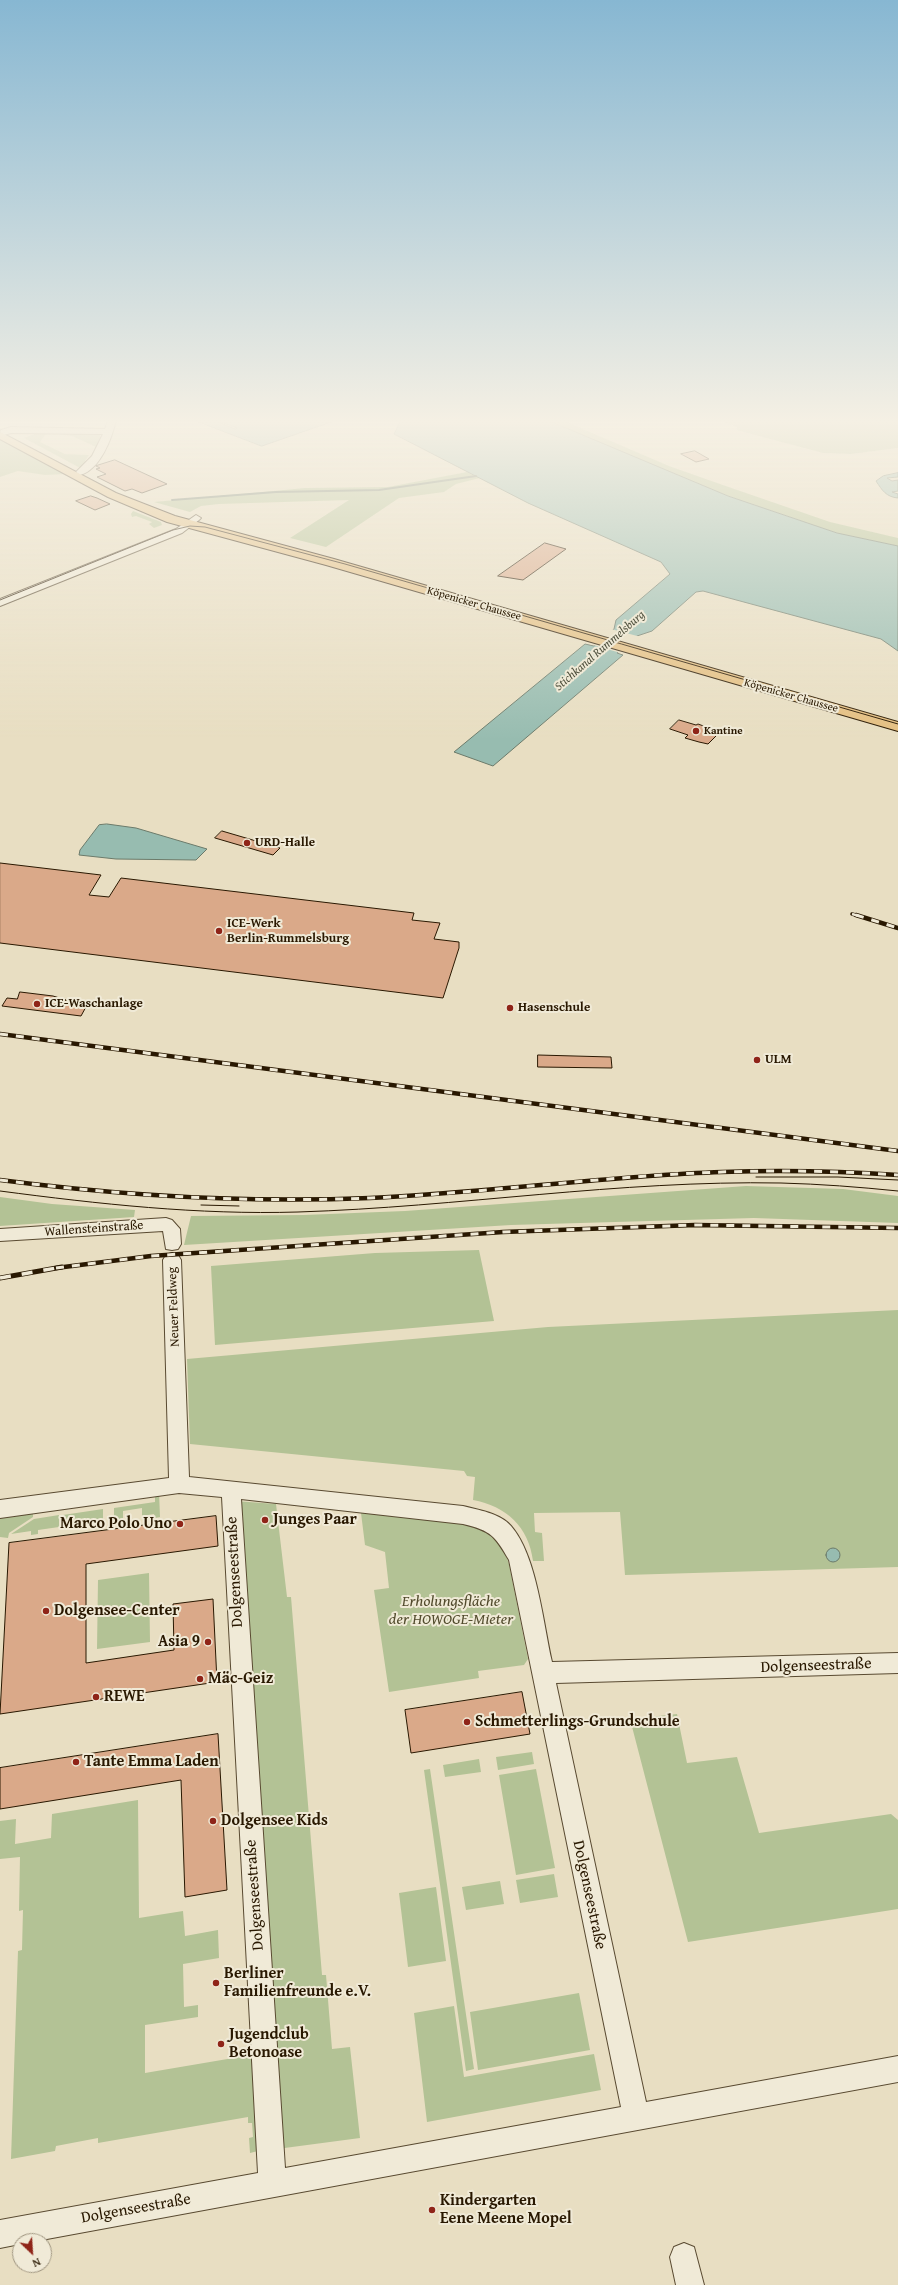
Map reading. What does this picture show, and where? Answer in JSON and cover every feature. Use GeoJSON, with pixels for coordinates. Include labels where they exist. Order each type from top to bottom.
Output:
{"type":"FeatureCollection","features":[{"type":"Feature","properties":{"kind":"main road","name":"Köpenicker Chaussee"},"geometry":{"type":"LineString","coordinates":[[216,527],[322,552],[898,727]]}},
{"type":"Feature","properties":{"kind":"main road","name":"Köpenicker Chaussee"},"geometry":{"type":"LineString","coordinates":[[641,648],[898,717]]}},
{"type":"Feature","properties":{"kind":"street"},"geometry":{"type":"LineString","coordinates":[[0,594],[171,527]]}},
{"type":"Feature","properties":{"kind":"street"},"geometry":{"type":"LineString","coordinates":[[0,603],[177,532],[182,527]]}},
{"type":"Feature","properties":{"kind":"street","name":"Wallensteinstraße"},"geometry":{"type":"LineString","coordinates":[[0,1235],[166,1224],[172,1229],[172,1252]]}},
{"type":"Feature","properties":{"kind":"street","name":"Neuer Feldweg"},"geometry":{"type":"LineString","coordinates":[[172,1252],[179,1485]]}},
{"type":"Feature","properties":{"kind":"street","name":"Dolgenseestraße"},"geometry":{"type":"LineString","coordinates":[[0,1509],[179,1485],[231,1488],[463,1515],[484,1520],[503,1531],[519,1558],[636,2117]]}},
{"type":"Feature","properties":{"kind":"street","name":"Dolgenseestraße"},"geometry":{"type":"LineString","coordinates":[[231,1488],[232,1537],[272,2183]]}},
{"type":"Feature","properties":{"kind":"street","name":"Dolgenseestraße"},"geometry":{"type":"LineString","coordinates":[[543,1673],[898,1664]]}},
{"type":"Feature","properties":{"kind":"street","name":"Dolgenseestraße"},"geometry":{"type":"LineString","coordinates":[[0,2234],[898,2069]]}},
{"type":"Feature","properties":{"kind":"street"},"geometry":{"type":"LineString","coordinates":[[684,2257],[690,2285]]}},
{"type":"Feature","properties":{"kind":"green space"},"geometry":{"type":"Polygon","coordinates":[[[308,527],[356,527],[326,547],[290,538],[308,527]]]}},
{"type":"Feature","properties":{"kind":"green space"},"geometry":{"type":"Polygon","coordinates":[[[818,527],[850,527],[898,538],[898,546],[837,533],[818,527]]]}},
{"type":"Feature","properties":{"kind":"green space"},"geometry":{"type":"Polygon","coordinates":[[[746,1186],[843,1189],[898,1196],[898,1223],[754,1218],[511,1225],[184,1245],[191,1216],[304,1215],[405,1211],[746,1186]]]}},
{"type":"Feature","properties":{"kind":"green space"},"geometry":{"type":"Polygon","coordinates":[[[0,1197],[52,1204],[135,1210],[134,1217],[0,1226],[0,1197]]]}},
{"type":"Feature","properties":{"kind":"green space"},"geometry":{"type":"Polygon","coordinates":[[[479,1250],[494,1321],[215,1345],[211,1266],[375,1253],[479,1250]]]}},
{"type":"Feature","properties":{"kind":"green space"},"geometry":{"type":"Polygon","coordinates":[[[898,1310],[898,1567],[625,1575],[620,1512],[534,1513],[535,1532],[542,1533],[544,1561],[533,1561],[527,1538],[521,1528],[514,1520],[496,1507],[473,1500],[475,1477],[467,1476],[464,1471],[190,1444],[187,1359],[548,1327],[898,1310]]]}},
{"type":"Feature","properties":{"kind":"green space"},"geometry":{"type":"Polygon","coordinates":[[[159,1492],[160,1517],[155,1518],[154,1514],[142,1516],[142,1508],[123,1511],[123,1519],[114,1520],[114,1508],[155,1502],[155,1493],[159,1492]]]}},
{"type":"Feature","properties":{"kind":"green space"},"geometry":{"type":"Polygon","coordinates":[[[235,1501],[276,1504],[287,1597],[291,1597],[322,1975],[326,1975],[332,2049],[350,2047],[360,2138],[277,2149],[235,1501]]]}},
{"type":"Feature","properties":{"kind":"green space"},"geometry":{"type":"Polygon","coordinates":[[[33,1509],[33,1517],[9,1533],[8,1538],[0,1537],[0,1514],[33,1509]]]}},
{"type":"Feature","properties":{"kind":"green space"},"geometry":{"type":"Polygon","coordinates":[[[103,1509],[103,1525],[96,1526],[95,1522],[73,1525],[72,1529],[63,1529],[63,1515],[103,1509]]]}},
{"type":"Feature","properties":{"kind":"green space","name":"Erholungsfläche der HOWOGE-Mieter"},"geometry":{"type":"Polygon","coordinates":[[[361,1513],[449,1522],[467,1525],[491,1533],[502,1547],[509,1564],[528,1659],[524,1665],[478,1671],[479,1678],[389,1692],[374,1590],[389,1588],[385,1552],[365,1545],[361,1513]]]}},
{"type":"Feature","properties":{"kind":"green space"},"geometry":{"type":"Polygon","coordinates":[[[59,1515],[59,1527],[38,1530],[38,1534],[31,1535],[31,1531],[11,1534],[34,1519],[59,1515]]]}},
{"type":"Feature","properties":{"kind":"green space"},"geometry":{"type":"Polygon","coordinates":[[[149,1573],[150,1642],[97,1649],[98,1580],[149,1573]]]}},
{"type":"Feature","properties":{"kind":"green space"},"geometry":{"type":"Polygon","coordinates":[[[677,1714],[687,1763],[737,1757],[759,1833],[891,1814],[898,1820],[898,1909],[688,1942],[630,1719],[677,1714]]]}},
{"type":"Feature","properties":{"kind":"green space"},"geometry":{"type":"Polygon","coordinates":[[[532,1752],[534,1764],[498,1770],[496,1757],[532,1752]]]}},
{"type":"Feature","properties":{"kind":"green space"},"geometry":{"type":"Polygon","coordinates":[[[479,1759],[481,1772],[445,1777],[443,1765],[479,1759]]]}},
{"type":"Feature","properties":{"kind":"green space"},"geometry":{"type":"Polygon","coordinates":[[[430,1769],[474,2069],[466,2071],[424,1770],[430,1769]]]}},
{"type":"Feature","properties":{"kind":"green space"},"geometry":{"type":"Polygon","coordinates":[[[536,1769],[555,1868],[516,1875],[499,1775],[536,1769]]]}},
{"type":"Feature","properties":{"kind":"green space"},"geometry":{"type":"Polygon","coordinates":[[[138,1800],[139,1918],[183,1911],[185,1936],[218,1930],[219,1958],[183,1964],[184,2007],[198,2005],[198,2017],[145,2025],[145,2073],[257,2054],[262,2150],[250,2153],[249,2138],[253,2137],[252,2123],[248,2123],[248,2117],[98,2143],[98,2138],[56,2146],[55,2151],[11,2159],[18,1951],[22,1950],[23,1910],[19,1911],[20,1857],[0,1859],[0,1821],[16,1819],[15,1844],[51,1838],[52,1814],[138,1800]]]}},
{"type":"Feature","properties":{"kind":"green space"},"geometry":{"type":"Polygon","coordinates":[[[554,1874],[558,1897],[520,1903],[516,1880],[554,1874]]]}},
{"type":"Feature","properties":{"kind":"green space"},"geometry":{"type":"Polygon","coordinates":[[[500,1881],[504,1904],[466,1910],[462,1887],[500,1881]]]}},
{"type":"Feature","properties":{"kind":"green space"},"geometry":{"type":"Polygon","coordinates":[[[436,1887],[446,1961],[408,1967],[399,1893],[436,1887]]]}},
{"type":"Feature","properties":{"kind":"green space"},"geometry":{"type":"Polygon","coordinates":[[[579,1993],[590,2050],[478,2070],[470,2012],[579,1993]]]}},
{"type":"Feature","properties":{"kind":"green space"},"geometry":{"type":"Polygon","coordinates":[[[454,2006],[464,2077],[594,2054],[601,2090],[427,2122],[414,2013],[454,2006]]]}},
{"type":"Feature","properties":{"kind":"water","name":"Stichkanal Rummelsburg"},"geometry":{"type":"Polygon","coordinates":[[[581,527],[818,527],[837,533],[898,546],[898,651],[881,639],[703,591],[696,592],[652,631],[637,636],[617,653],[623,655],[493,766],[454,752],[585,644],[594,646],[614,629],[616,620],[670,574],[661,562],[581,527]]]}},
{"type":"Feature","properties":{"kind":"water"},"geometry":{"type":"Polygon","coordinates":[[[107,824],[136,828],[207,849],[196,860],[116,859],[79,855],[80,850],[99,825],[107,824]]]}},
{"type":"Feature","properties":{"kind":"water"},"geometry":{"type":"Polygon","coordinates":[[[830,1548],[836,1548],[840,1552],[840,1558],[836,1562],[830,1562],[826,1558],[826,1552],[830,1548]]]}},
{"type":"Feature","properties":{"kind":"pier"},"geometry":{"type":"Polygon","coordinates":[[[611,629],[641,637],[621,653],[624,654],[583,642],[593,644],[611,629]]]}},
{"type":"Feature","properties":{"kind":"building"},"geometry":{"type":"Polygon","coordinates":[[[545,543],[566,549],[523,580],[498,576],[545,543]]]}},
{"type":"Feature","properties":{"kind":"building","name":"Kantine"},"geometry":{"type":"Polygon","coordinates":[[[679,720],[696,725],[698,724],[720,732],[708,744],[685,738],[688,735],[670,729],[679,720]]]}},
{"type":"Feature","properties":{"kind":"building","name":"URD-Halle"},"geometry":{"type":"Polygon","coordinates":[[[222,831],[280,848],[273,855],[215,838],[222,831]]]}},
{"type":"Feature","properties":{"kind":"building","name":"ICE-Werk Berlin-Rummelsburg"},"geometry":{"type":"Polygon","coordinates":[[[0,863],[101,875],[89,895],[109,897],[121,878],[414,913],[412,920],[440,923],[434,939],[459,942],[459,948],[443,998],[0,943],[0,863]]]}},
{"type":"Feature","properties":{"kind":"building","name":"ICE-Waschanlage"},"geometry":{"type":"Polygon","coordinates":[[[20,992],[53,996],[66,1000],[65,1003],[87,1005],[81,1016],[2,1006],[7,998],[17,999],[20,992]]]}},
{"type":"Feature","properties":{"kind":"building"},"geometry":{"type":"Polygon","coordinates":[[[538,1055],[611,1057],[612,1068],[538,1067],[538,1055]]]}},
{"type":"Feature","properties":{"kind":"building","name":"Dolgensee-Center"},"geometry":{"type":"Polygon","coordinates":[[[216,1516],[218,1546],[86,1564],[86,1663],[174,1650],[173,1604],[213,1599],[217,1682],[0,1714],[9,1543],[216,1516]]]}},
{"type":"Feature","properties":{"kind":"building","name":"Schmetterlings-Grundschule"},"geometry":{"type":"Polygon","coordinates":[[[522,1692],[530,1734],[411,1753],[405,1710],[522,1692]]]}},
{"type":"Feature","properties":{"kind":"building"},"geometry":{"type":"Polygon","coordinates":[[[218,1734],[227,1890],[185,1897],[181,1780],[0,1809],[0,1768],[218,1734]]]}},
{"type":"Feature","properties":{"kind":"tram line"},"geometry":{"type":"LineString","coordinates":[[0,600],[173,530],[187,527]]}},
{"type":"Feature","properties":{"kind":"tram line"},"geometry":{"type":"LineString","coordinates":[[199,527],[345,564],[898,724]]}},
{"type":"Feature","properties":{"kind":"tram line"},"geometry":{"type":"LineString","coordinates":[[756,1177],[838,1177],[898,1180]]}},
{"type":"Feature","properties":{"kind":"tram line"},"geometry":{"type":"LineString","coordinates":[[0,1191],[149,1208],[223,1212],[298,1212],[358,1209],[599,1190],[720,1183],[810,1184],[898,1191]]}},
{"type":"Feature","properties":{"kind":"tram line"},"geometry":{"type":"LineString","coordinates":[[201,1205],[239,1206]]}},
{"type":"Feature","properties":{"kind":"railway"},"geometry":{"type":"LineString","coordinates":[[852,914],[859,916]]}},
{"type":"Feature","properties":{"kind":"railway"},"geometry":{"type":"LineString","coordinates":[[856,915],[898,928]]}},
{"type":"Feature","properties":{"kind":"railway"},"geometry":{"type":"LineString","coordinates":[[0,1034],[898,1151]]}},
{"type":"Feature","properties":{"kind":"railway"},"geometry":{"type":"LineString","coordinates":[[0,1180],[46,1186],[138,1194],[277,1200],[414,1196],[634,1177],[722,1172],[810,1171],[898,1175]]}},
{"type":"Feature","properties":{"kind":"railway"},"geometry":{"type":"LineString","coordinates":[[57,1268],[151,1256],[503,1232],[695,1225],[898,1228]]}},
{"type":"Feature","properties":{"kind":"railway"},"geometry":{"type":"LineString","coordinates":[[57,1268],[62,1267]]}},
{"type":"Feature","properties":{"kind":"railway"},"geometry":{"type":"LineString","coordinates":[[0,1278],[57,1268]]}},
{"type":"Feature","properties":{"kind":"place","name":"Kantine"},"geometry":{"type":"Point","coordinates":[696,731]}},
{"type":"Feature","properties":{"kind":"place","name":"URD-Halle"},"geometry":{"type":"Point","coordinates":[247,843]}},
{"type":"Feature","properties":{"kind":"place","name":"ICE-Werk Berlin-Rummelsburg"},"geometry":{"type":"Point","coordinates":[219,931]}},
{"type":"Feature","properties":{"kind":"place","name":"ICE-Waschanlage"},"geometry":{"type":"Point","coordinates":[37,1004]}},
{"type":"Feature","properties":{"kind":"place","name":"Hasenschule"},"geometry":{"type":"Point","coordinates":[510,1008]}},
{"type":"Feature","properties":{"kind":"place","name":"ULM"},"geometry":{"type":"Point","coordinates":[757,1060]}},
{"type":"Feature","properties":{"kind":"place","name":"Junges Paar"},"geometry":{"type":"Point","coordinates":[265,1520]}},
{"type":"Feature","properties":{"kind":"place","name":"Marco Polo Uno"},"geometry":{"type":"Point","coordinates":[180,1524]}},
{"type":"Feature","properties":{"kind":"place","name":"Dolgensee-Center"},"geometry":{"type":"Point","coordinates":[46,1611]}},
{"type":"Feature","properties":{"kind":"place","name":"Asia 9"},"geometry":{"type":"Point","coordinates":[208,1642]}},
{"type":"Feature","properties":{"kind":"place","name":"Mäc-Geiz"},"geometry":{"type":"Point","coordinates":[200,1679]}},
{"type":"Feature","properties":{"kind":"place","name":"REWE"},"geometry":{"type":"Point","coordinates":[96,1697]}},
{"type":"Feature","properties":{"kind":"place","name":"Schmetterlings-Grundschule"},"geometry":{"type":"Point","coordinates":[467,1722]}},
{"type":"Feature","properties":{"kind":"place","name":"Tante Emma Laden"},"geometry":{"type":"Point","coordinates":[76,1762]}},
{"type":"Feature","properties":{"kind":"place","name":"Dolgensee Kids"},"geometry":{"type":"Point","coordinates":[213,1821]}},
{"type":"Feature","properties":{"kind":"place","name":"Berliner Familienfreunde e.V."},"geometry":{"type":"Point","coordinates":[216,1983]}},
{"type":"Feature","properties":{"kind":"place","name":"Jugendclub Betonoase"},"geometry":{"type":"Point","coordinates":[221,2044]}},
{"type":"Feature","properties":{"kind":"place","name":"Kindergarten Eene Meene Mopel"},"geometry":{"type":"Point","coordinates":[432,2210]}}]}
